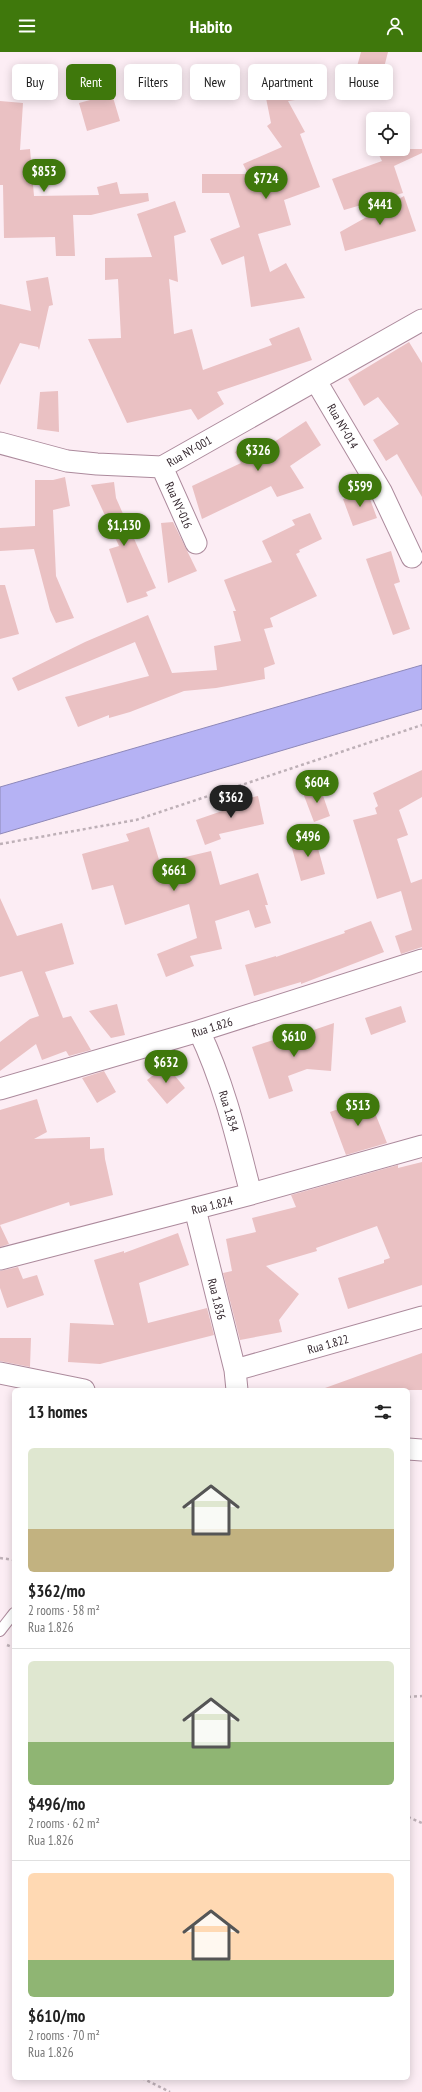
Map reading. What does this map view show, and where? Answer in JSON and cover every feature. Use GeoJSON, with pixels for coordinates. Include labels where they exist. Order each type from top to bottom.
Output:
{"type":"FeatureCollection","features":[{"type":"Feature","properties":{"kind":"street","name":"Rua NY-001"},"geometry":{"type":"LineString","coordinates":[[0,443],[66,461],[98,464],[162,466],[316,381],[422,320]]}},
{"type":"Feature","properties":{"kind":"street","name":"Rua NY-014"},"geometry":{"type":"LineString","coordinates":[[316,381],[381,491],[412,557]]}},
{"type":"Feature","properties":{"kind":"street","name":"Rua NY-016"},"geometry":{"type":"LineString","coordinates":[[162,466],[196,543]]}},
{"type":"Feature","properties":{"kind":"street","name":"Rua 1.826"},"geometry":{"type":"LineString","coordinates":[[0,1089],[199,1031],[422,960]]}},
{"type":"Feature","properties":{"kind":"street","name":"Rua 1.834"},"geometry":{"type":"LineString","coordinates":[[199,1031],[213,1059],[232,1118],[252,1194]]}},
{"type":"Feature","properties":{"kind":"street","name":"Rua 1.824"},"geometry":{"type":"LineString","coordinates":[[0,1259],[252,1194],[422,1146]]}},
{"type":"Feature","properties":{"kind":"street","name":"Rua 1.836"},"geometry":{"type":"LineString","coordinates":[[195,1209],[236,1380]]}},
{"type":"Feature","properties":{"kind":"street","name":"Rua 1.822"},"geometry":{"type":"LineString","coordinates":[[236,1380],[422,1317]]}},
{"type":"Feature","properties":{"kind":"street"},"geometry":{"type":"LineString","coordinates":[[0,1373],[74,1388]]}},
{"type":"Feature","properties":{"kind":"street"},"geometry":{"type":"LineString","coordinates":[[410,1449],[422,1450]]}},
{"type":"Feature","properties":{"kind":"lane"},"geometry":{"type":"LineString","coordinates":[[0,1631],[12,1616]]}},
{"type":"Feature","properties":{"kind":"path"},"geometry":{"type":"LineString","coordinates":[[0,844],[136,820],[422,726]]}},
{"type":"Feature","properties":{"kind":"path"},"geometry":{"type":"LineString","coordinates":[[0,1558],[12,1560]]}},
{"type":"Feature","properties":{"kind":"path"},"geometry":{"type":"LineString","coordinates":[[410,1697],[422,1696]]}},
{"type":"Feature","properties":{"kind":"path"},"geometry":{"type":"LineString","coordinates":[[410,1818],[422,1823]]}},
{"type":"Feature","properties":{"kind":"path"},"geometry":{"type":"LineString","coordinates":[[146,2080],[170,2092]]}},
{"type":"Feature","properties":{"kind":"water"},"geometry":{"type":"Polygon","coordinates":[[[422,665],[422,709],[0,834],[0,787],[422,665]]]}},
{"type":"Feature","properties":{"kind":"building"},"geometry":{"type":"Polygon","coordinates":[[[361,52],[388,52],[385,64],[358,64],[361,52]]]}},
{"type":"Feature","properties":{"kind":"building"},"geometry":{"type":"Polygon","coordinates":[[[90,100],[114,100],[120,121],[87,131],[79,103],[90,100]]]}},
{"type":"Feature","properties":{"kind":"building"},"geometry":{"type":"Polygon","coordinates":[[[266,100],[295,100],[288,101],[305,132],[300,134],[320,187],[284,200],[291,225],[258,234],[270,272],[286,263],[305,298],[251,307],[244,256],[222,265],[210,239],[240,227],[229,193],[202,193],[202,174],[248,174],[243,164],[282,147],[267,126],[271,123],[266,100]]]}},
{"type":"Feature","properties":{"kind":"building"},"geometry":{"type":"Polygon","coordinates":[[[0,101],[23,103],[20,150],[30,149],[34,196],[99,195],[97,187],[117,182],[120,194],[148,193],[149,201],[91,215],[73,215],[75,256],[56,256],[55,237],[4,238],[3,185],[0,185],[0,101]]]}},
{"type":"Feature","properties":{"kind":"building"},"geometry":{"type":"Polygon","coordinates":[[[410,149],[422,149],[422,153],[394,166],[403,193],[344,210],[332,179],[382,161],[380,156],[410,156],[410,149]]]}},
{"type":"Feature","properties":{"kind":"building"},"geometry":{"type":"Polygon","coordinates":[[[404,196],[416,231],[345,251],[340,232],[404,196]]]}},
{"type":"Feature","properties":{"kind":"building"},"geometry":{"type":"Polygon","coordinates":[[[175,201],[186,232],[174,236],[178,282],[169,279],[174,334],[192,329],[203,370],[272,345],[269,339],[299,327],[312,360],[217,392],[224,404],[198,420],[191,409],[127,423],[88,339],[121,338],[118,279],[105,280],[105,258],[152,257],[137,214],[175,201]]]}},
{"type":"Feature","properties":{"kind":"building"},"geometry":{"type":"Polygon","coordinates":[[[48,277],[53,305],[49,306],[39,350],[38,347],[20,343],[0,385],[0,304],[31,311],[26,281],[48,277]]]}},
{"type":"Feature","properties":{"kind":"building"},"geometry":{"type":"Polygon","coordinates":[[[409,342],[422,363],[422,497],[397,454],[386,461],[373,440],[399,424],[378,397],[364,406],[348,379],[409,342]]]}},
{"type":"Feature","properties":{"kind":"building"},"geometry":{"type":"Polygon","coordinates":[[[58,391],[59,432],[37,429],[40,392],[58,391]]]}},
{"type":"Feature","properties":{"kind":"building"},"geometry":{"type":"Polygon","coordinates":[[[306,421],[321,445],[290,466],[304,488],[277,497],[271,486],[202,519],[192,486],[241,463],[235,452],[260,439],[265,448],[306,421]]]}},
{"type":"Feature","properties":{"kind":"building"},"geometry":{"type":"Polygon","coordinates":[[[65,477],[70,506],[53,510],[56,576],[74,618],[56,623],[50,610],[34,549],[0,551],[0,528],[35,526],[35,480],[53,480],[65,477]]]}},
{"type":"Feature","properties":{"kind":"building"},"geometry":{"type":"Polygon","coordinates":[[[114,482],[116,498],[156,588],[146,592],[148,596],[127,603],[109,549],[119,546],[91,485],[114,482]]]}},
{"type":"Feature","properties":{"kind":"building"},"geometry":{"type":"Polygon","coordinates":[[[367,491],[377,518],[353,526],[343,499],[367,491]]]}},
{"type":"Feature","properties":{"kind":"building"},"geometry":{"type":"Polygon","coordinates":[[[310,513],[322,539],[299,550],[300,552],[296,554],[317,596],[270,618],[273,627],[264,629],[275,664],[264,668],[265,679],[216,688],[184,691],[130,712],[109,718],[109,715],[78,727],[65,697],[149,676],[135,642],[18,691],[12,678],[85,642],[148,615],[172,673],[217,670],[214,646],[241,641],[233,611],[236,611],[224,580],[272,562],[262,541],[295,525],[292,520],[310,513]]]}},
{"type":"Feature","properties":{"kind":"building"},"geometry":{"type":"Polygon","coordinates":[[[173,522],[197,571],[168,583],[161,523],[173,522]]]}},
{"type":"Feature","properties":{"kind":"building"},"geometry":{"type":"Polygon","coordinates":[[[391,551],[400,582],[394,584],[410,629],[393,635],[366,559],[391,551]]]}},
{"type":"Feature","properties":{"kind":"building"},"geometry":{"type":"Polygon","coordinates":[[[0,585],[5,585],[19,634],[0,639],[0,585]]]}},
{"type":"Feature","properties":{"kind":"building"},"geometry":{"type":"Polygon","coordinates":[[[422,770],[422,797],[399,810],[408,835],[397,839],[411,883],[422,879],[422,947],[401,954],[395,936],[412,930],[401,891],[377,899],[353,820],[377,814],[375,808],[378,806],[373,793],[422,770]]]}},
{"type":"Feature","properties":{"kind":"building"},"geometry":{"type":"Polygon","coordinates":[[[320,787],[330,816],[314,822],[303,793],[320,787]]]}},
{"type":"Feature","properties":{"kind":"building"},"geometry":{"type":"Polygon","coordinates":[[[258,796],[264,824],[219,834],[221,839],[205,845],[196,820],[225,810],[223,803],[258,796]]]}},
{"type":"Feature","properties":{"kind":"building"},"geometry":{"type":"Polygon","coordinates":[[[149,827],[160,863],[211,851],[220,885],[258,873],[268,905],[265,905],[271,923],[255,928],[249,910],[215,921],[222,949],[190,956],[194,966],[166,977],[157,954],[197,938],[189,904],[125,925],[113,885],[92,890],[82,854],[129,841],[126,834],[149,827]]]}},
{"type":"Feature","properties":{"kind":"building"},"geometry":{"type":"Polygon","coordinates":[[[314,834],[325,874],[301,881],[290,841],[314,834]]]}},
{"type":"Feature","properties":{"kind":"building"},"geometry":{"type":"Polygon","coordinates":[[[0,898],[17,936],[62,923],[74,964],[45,972],[63,1018],[71,1016],[91,1050],[69,1056],[66,1051],[42,1060],[36,1044],[0,1071],[0,1042],[30,1019],[39,1016],[22,971],[0,977],[0,898]]]}},
{"type":"Feature","properties":{"kind":"building"},"geometry":{"type":"Polygon","coordinates":[[[371,921],[384,952],[301,984],[301,982],[254,996],[245,965],[276,957],[345,933],[344,931],[371,921]]]}},
{"type":"Feature","properties":{"kind":"building"},"geometry":{"type":"Polygon","coordinates":[[[117,1004],[125,1035],[111,1038],[89,1011],[117,1004]]]}},
{"type":"Feature","properties":{"kind":"building"},"geometry":{"type":"Polygon","coordinates":[[[401,1006],[406,1022],[371,1035],[365,1018],[401,1006]]]}},
{"type":"Feature","properties":{"kind":"building"},"geometry":{"type":"Polygon","coordinates":[[[334,1023],[331,1071],[307,1069],[288,1076],[293,1091],[269,1099],[252,1047],[298,1032],[299,1035],[334,1023]]]}},
{"type":"Feature","properties":{"kind":"building"},"geometry":{"type":"Polygon","coordinates":[[[166,1065],[185,1088],[167,1104],[147,1080],[166,1065]]]}},
{"type":"Feature","properties":{"kind":"building"},"geometry":{"type":"Polygon","coordinates":[[[104,1071],[116,1092],[97,1103],[82,1078],[104,1071]]]}},
{"type":"Feature","properties":{"kind":"building"},"geometry":{"type":"Polygon","coordinates":[[[369,1098],[387,1143],[346,1155],[330,1112],[369,1098]]]}},
{"type":"Feature","properties":{"kind":"building"},"geometry":{"type":"Polygon","coordinates":[[[37,1099],[47,1132],[34,1139],[90,1137],[90,1149],[104,1148],[113,1195],[70,1206],[69,1202],[0,1225],[0,1110],[37,1099]]]}},
{"type":"Feature","properties":{"kind":"building"},"geometry":{"type":"Polygon","coordinates":[[[422,1162],[422,1285],[348,1309],[338,1278],[384,1263],[384,1260],[390,1258],[377,1226],[316,1248],[317,1251],[266,1266],[299,1294],[279,1320],[282,1332],[240,1340],[223,1273],[232,1271],[226,1239],[256,1232],[252,1218],[296,1207],[291,1195],[398,1165],[398,1168],[422,1162]]]}},
{"type":"Feature","properties":{"kind":"building"},"geometry":{"type":"Polygon","coordinates":[[[0,1225],[9,1244],[0,1247],[0,1225]]]}},
{"type":"Feature","properties":{"kind":"building"},"geometry":{"type":"Polygon","coordinates":[[[178,1233],[189,1265],[139,1283],[148,1323],[207,1308],[214,1335],[100,1364],[68,1362],[70,1323],[114,1325],[94,1260],[124,1251],[124,1253],[178,1233]]]}},
{"type":"Feature","properties":{"kind":"building"},"geometry":{"type":"Polygon","coordinates":[[[18,1267],[23,1279],[37,1275],[44,1295],[7,1308],[0,1288],[0,1271],[18,1267]]]}},
{"type":"Feature","properties":{"kind":"building"},"geometry":{"type":"Polygon","coordinates":[[[0,1338],[31,1338],[30,1367],[0,1361],[0,1338]]]}},
{"type":"Feature","properties":{"kind":"building"},"geometry":{"type":"Polygon","coordinates":[[[422,1353],[422,1390],[410,1390],[410,1388],[325,1388],[422,1353]]]}}]}
